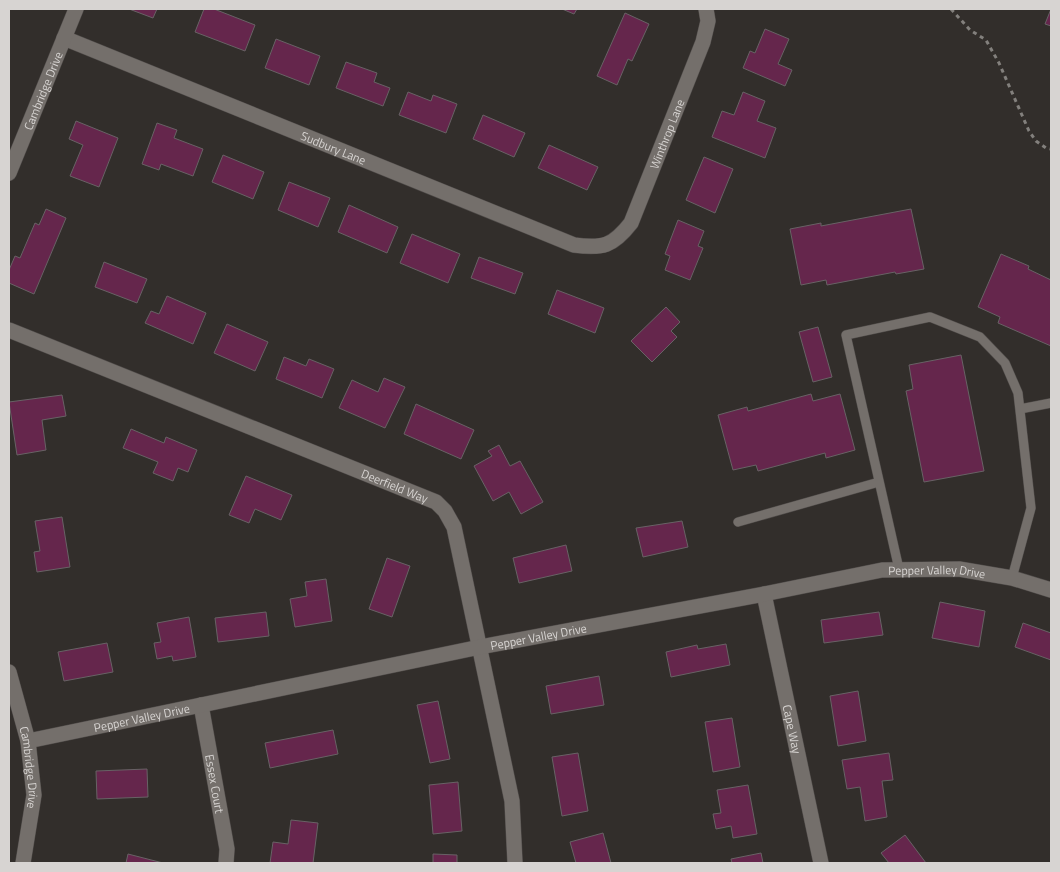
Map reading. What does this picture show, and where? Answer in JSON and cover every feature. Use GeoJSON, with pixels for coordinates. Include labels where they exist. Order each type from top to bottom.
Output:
{"type":"FeatureCollection","features":[{"type":"Feature","properties":{"kind":"street","name":"Cambridge Drive"},"geometry":{"type":"LineString","coordinates":[[9,173],[76,9]]}},
{"type":"Feature","properties":{"kind":"street","name":"Winthrop Lane"},"geometry":{"type":"LineString","coordinates":[[606,246],[626,230],[641,203],[703,42],[708,21],[706,9]]}},
{"type":"Feature","properties":{"kind":"street","name":"Sudbury Lane"},"geometry":{"type":"LineString","coordinates":[[64,38],[574,245],[591,248],[606,246]]}},
{"type":"Feature","properties":{"kind":"street","name":"Deerfield Way"},"geometry":{"type":"LineString","coordinates":[[9,330],[436,502],[445,511],[454,527],[512,801],[515,863]]}},
{"type":"Feature","properties":{"kind":"street","name":"Pepper Valley Drive"},"geometry":{"type":"LineString","coordinates":[[28,741],[480,647],[882,570],[959,568],[1012,578],[1051,590]]}},
{"type":"Feature","properties":{"kind":"street","name":"Cape Way"},"geometry":{"type":"LineString","coordinates":[[764,594],[821,863]]}},
{"type":"Feature","properties":{"kind":"street","name":"Cambridge Drive"},"geometry":{"type":"LineString","coordinates":[[9,672],[28,741],[34,795],[23,863]]}},
{"type":"Feature","properties":{"kind":"street","name":"Essex Court"},"geometry":{"type":"LineString","coordinates":[[201,705],[227,850],[226,863]]}},
{"type":"Feature","properties":{"kind":"lane"},"geometry":{"type":"LineString","coordinates":[[899,569],[846,335],[930,316],[980,337],[1005,363],[1018,393],[1031,508],[1012,578]]}},
{"type":"Feature","properties":{"kind":"lane"},"geometry":{"type":"LineString","coordinates":[[1020,409],[1051,403]]}},
{"type":"Feature","properties":{"kind":"lane"},"geometry":{"type":"LineString","coordinates":[[738,522],[879,482]]}},
{"type":"Feature","properties":{"kind":"path"},"geometry":{"type":"LineString","coordinates":[[951,9],[970,30],[986,40],[999,63],[1029,131],[1036,141],[1051,149]]}},
{"type":"Feature","properties":{"kind":"building"},"geometry":{"type":"Polygon","coordinates":[[[129,9],[157,9],[153,18],[129,9]]]}},
{"type":"Feature","properties":{"kind":"building"},"geometry":{"type":"Polygon","coordinates":[[[204,9],[214,9],[255,25],[245,51],[195,32],[204,9]]]}},
{"type":"Feature","properties":{"kind":"building"},"geometry":{"type":"Polygon","coordinates":[[[562,9],[577,9],[574,14],[562,9]]]}},
{"type":"Feature","properties":{"kind":"building"},"geometry":{"type":"Polygon","coordinates":[[[1051,9],[1051,26],[1045,24],[1051,9]]]}},
{"type":"Feature","properties":{"kind":"building"},"geometry":{"type":"Polygon","coordinates":[[[625,13],[649,24],[632,61],[628,59],[617,85],[597,76],[625,13]]]}},
{"type":"Feature","properties":{"kind":"building"},"geometry":{"type":"Polygon","coordinates":[[[765,29],[789,39],[778,64],[792,70],[785,86],[743,68],[750,51],[755,53],[765,29]]]}},
{"type":"Feature","properties":{"kind":"building"},"geometry":{"type":"Polygon","coordinates":[[[276,39],[320,56],[309,85],[265,68],[276,39]]]}},
{"type":"Feature","properties":{"kind":"building"},"geometry":{"type":"Polygon","coordinates":[[[346,62],[377,73],[374,82],[390,88],[383,106],[336,88],[346,62]]]}},
{"type":"Feature","properties":{"kind":"building"},"geometry":{"type":"Polygon","coordinates":[[[408,92],[431,101],[433,95],[457,104],[446,133],[399,115],[408,92]]]}},
{"type":"Feature","properties":{"kind":"building"},"geometry":{"type":"Polygon","coordinates":[[[743,92],[765,101],[757,121],[776,128],[765,158],[712,137],[722,111],[734,115],[743,92]]]}},
{"type":"Feature","properties":{"kind":"building"},"geometry":{"type":"Polygon","coordinates":[[[483,115],[525,133],[514,157],[473,139],[483,115]]]}},
{"type":"Feature","properties":{"kind":"building"},"geometry":{"type":"Polygon","coordinates":[[[76,121],[118,138],[99,187],[70,176],[83,145],[69,139],[76,121]]]}},
{"type":"Feature","properties":{"kind":"building"},"geometry":{"type":"Polygon","coordinates":[[[157,123],[177,130],[174,138],[203,149],[193,176],[161,164],[159,170],[142,164],[157,123]]]}},
{"type":"Feature","properties":{"kind":"building"},"geometry":{"type":"Polygon","coordinates":[[[549,145],[598,167],[587,190],[538,168],[549,145]]]}},
{"type":"Feature","properties":{"kind":"building"},"geometry":{"type":"Polygon","coordinates":[[[223,155],[264,172],[253,199],[212,182],[223,155]]]}},
{"type":"Feature","properties":{"kind":"building"},"geometry":{"type":"Polygon","coordinates":[[[704,157],[733,169],[715,213],[686,200],[704,157]]]}},
{"type":"Feature","properties":{"kind":"building"},"geometry":{"type":"Polygon","coordinates":[[[289,182],[330,198],[318,227],[278,210],[289,182]]]}},
{"type":"Feature","properties":{"kind":"building"},"geometry":{"type":"Polygon","coordinates":[[[349,205],[398,227],[387,253],[338,232],[349,205]]]}},
{"type":"Feature","properties":{"kind":"building"},"geometry":{"type":"Polygon","coordinates":[[[46,209],[66,218],[34,294],[9,283],[9,270],[15,256],[20,258],[35,223],[39,225],[46,209]]]}},
{"type":"Feature","properties":{"kind":"building"},"geometry":{"type":"Polygon","coordinates":[[[911,209],[924,269],[896,274],[895,272],[827,285],[826,280],[801,285],[790,229],[821,223],[821,226],[911,209]]]}},
{"type":"Feature","properties":{"kind":"building"},"geometry":{"type":"Polygon","coordinates":[[[678,220],[704,231],[698,246],[703,248],[690,280],[665,270],[670,256],[665,254],[678,220]]]}},
{"type":"Feature","properties":{"kind":"building"},"geometry":{"type":"Polygon","coordinates":[[[412,234],[460,254],[448,283],[400,263],[412,234]]]}},
{"type":"Feature","properties":{"kind":"building"},"geometry":{"type":"Polygon","coordinates":[[[1001,254],[1029,266],[1028,269],[1051,280],[1051,346],[998,323],[1000,317],[978,307],[1001,254]]]}},
{"type":"Feature","properties":{"kind":"building"},"geometry":{"type":"Polygon","coordinates":[[[479,257],[523,273],[515,294],[471,278],[479,257]]]}},
{"type":"Feature","properties":{"kind":"building"},"geometry":{"type":"Polygon","coordinates":[[[104,262],[147,279],[137,303],[95,287],[104,262]]]}},
{"type":"Feature","properties":{"kind":"building"},"geometry":{"type":"Polygon","coordinates":[[[557,290],[604,308],[595,333],[548,314],[557,290]]]}},
{"type":"Feature","properties":{"kind":"building"},"geometry":{"type":"Polygon","coordinates":[[[167,296],[206,313],[193,344],[145,323],[151,311],[159,314],[167,296]]]}},
{"type":"Feature","properties":{"kind":"building"},"geometry":{"type":"Polygon","coordinates":[[[666,307],[680,322],[671,331],[677,337],[652,362],[631,341],[666,307]]]}},
{"type":"Feature","properties":{"kind":"building"},"geometry":{"type":"Polygon","coordinates":[[[227,324],[268,342],[255,371],[214,353],[227,324]]]}},
{"type":"Feature","properties":{"kind":"building"},"geometry":{"type":"Polygon","coordinates":[[[818,327],[832,377],[813,382],[799,332],[818,327]]]}},
{"type":"Feature","properties":{"kind":"building"},"geometry":{"type":"Polygon","coordinates":[[[961,355],[984,471],[924,482],[906,391],[913,389],[909,365],[961,355]]]}},
{"type":"Feature","properties":{"kind":"building"},"geometry":{"type":"Polygon","coordinates":[[[284,357],[306,366],[309,359],[334,369],[322,398],[276,379],[284,357]]]}},
{"type":"Feature","properties":{"kind":"building"},"geometry":{"type":"Polygon","coordinates":[[[384,378],[405,387],[385,428],[339,408],[352,380],[378,392],[384,378]]]}},
{"type":"Feature","properties":{"kind":"building"},"geometry":{"type":"Polygon","coordinates":[[[811,394],[813,401],[840,394],[855,450],[826,458],[825,453],[758,471],[756,465],[733,470],[718,415],[747,407],[748,411],[811,394]]]}},
{"type":"Feature","properties":{"kind":"building"},"geometry":{"type":"Polygon","coordinates":[[[62,395],[66,416],[42,420],[46,450],[17,455],[9,402],[62,395]]]}},
{"type":"Feature","properties":{"kind":"building"},"geometry":{"type":"Polygon","coordinates":[[[416,404],[474,430],[461,459],[404,434],[416,404]]]}},
{"type":"Feature","properties":{"kind":"building"},"geometry":{"type":"Polygon","coordinates":[[[131,429],[164,443],[166,437],[197,450],[188,472],[178,468],[173,481],[153,473],[158,462],[123,448],[131,429]]]}},
{"type":"Feature","properties":{"kind":"building"},"geometry":{"type":"Polygon","coordinates":[[[499,445],[510,466],[520,461],[543,502],[521,514],[509,492],[493,501],[474,466],[492,456],[488,451],[499,445]]]}},
{"type":"Feature","properties":{"kind":"building"},"geometry":{"type":"Polygon","coordinates":[[[246,476],[292,495],[281,520],[255,509],[249,523],[229,515],[246,476]]]}},
{"type":"Feature","properties":{"kind":"building"},"geometry":{"type":"Polygon","coordinates":[[[62,517],[70,567],[37,572],[34,552],[40,551],[35,521],[62,517]]]}},
{"type":"Feature","properties":{"kind":"building"},"geometry":{"type":"Polygon","coordinates":[[[682,521],[688,547],[643,557],[636,528],[682,521]]]}},
{"type":"Feature","properties":{"kind":"building"},"geometry":{"type":"Polygon","coordinates":[[[566,545],[572,571],[519,583],[513,558],[566,545]]]}},
{"type":"Feature","properties":{"kind":"building"},"geometry":{"type":"Polygon","coordinates":[[[387,558],[410,566],[392,617],[369,609],[387,558]]]}},
{"type":"Feature","properties":{"kind":"building"},"geometry":{"type":"Polygon","coordinates":[[[326,579],[332,621],[295,627],[290,599],[307,596],[305,582],[326,579]]]}},
{"type":"Feature","properties":{"kind":"building"},"geometry":{"type":"Polygon","coordinates":[[[940,602],[985,611],[979,647],[932,638],[940,602]]]}},
{"type":"Feature","properties":{"kind":"building"},"geometry":{"type":"Polygon","coordinates":[[[266,612],[269,636],[218,642],[215,618],[266,612]]]}},
{"type":"Feature","properties":{"kind":"building"},"geometry":{"type":"Polygon","coordinates":[[[879,612],[883,635],[824,643],[821,620],[879,612]]]}},
{"type":"Feature","properties":{"kind":"building"},"geometry":{"type":"Polygon","coordinates":[[[189,617],[196,657],[173,661],[172,656],[157,659],[154,643],[161,642],[157,623],[189,617]]]}},
{"type":"Feature","properties":{"kind":"building"},"geometry":{"type":"Polygon","coordinates":[[[1023,623],[1051,633],[1051,660],[1015,647],[1023,623]]]}},
{"type":"Feature","properties":{"kind":"building"},"geometry":{"type":"Polygon","coordinates":[[[107,643],[113,672],[64,681],[58,652],[107,643]]]}},
{"type":"Feature","properties":{"kind":"building"},"geometry":{"type":"Polygon","coordinates":[[[726,644],[730,665],[671,677],[666,652],[697,645],[698,649],[726,644]]]}},
{"type":"Feature","properties":{"kind":"building"},"geometry":{"type":"Polygon","coordinates":[[[599,676],[604,705],[551,714],[546,686],[599,676]]]}},
{"type":"Feature","properties":{"kind":"building"},"geometry":{"type":"Polygon","coordinates":[[[858,691],[866,741],[838,746],[830,696],[858,691]]]}},
{"type":"Feature","properties":{"kind":"building"},"geometry":{"type":"Polygon","coordinates":[[[438,701],[450,759],[430,763],[417,705],[438,701]]]}},
{"type":"Feature","properties":{"kind":"building"},"geometry":{"type":"Polygon","coordinates":[[[732,718],[740,767],[713,772],[705,722],[732,718]]]}},
{"type":"Feature","properties":{"kind":"building"},"geometry":{"type":"Polygon","coordinates":[[[333,730],[338,754],[270,768],[265,743],[333,730]]]}},
{"type":"Feature","properties":{"kind":"building"},"geometry":{"type":"Polygon","coordinates":[[[578,753],[588,811],[562,816],[552,757],[578,753]]]}},
{"type":"Feature","properties":{"kind":"building"},"geometry":{"type":"Polygon","coordinates":[[[889,753],[893,780],[882,781],[887,817],[865,821],[860,787],[847,789],[842,760],[889,753]]]}},
{"type":"Feature","properties":{"kind":"building"},"geometry":{"type":"Polygon","coordinates":[[[147,769],[148,797],[97,799],[96,771],[147,769]]]}},
{"type":"Feature","properties":{"kind":"building"},"geometry":{"type":"Polygon","coordinates":[[[458,782],[462,831],[433,834],[429,785],[458,782]]]}},
{"type":"Feature","properties":{"kind":"building"},"geometry":{"type":"Polygon","coordinates":[[[748,785],[757,834],[733,838],[731,826],[716,829],[713,814],[721,813],[717,790],[748,785]]]}},
{"type":"Feature","properties":{"kind":"building"},"geometry":{"type":"Polygon","coordinates":[[[291,820],[318,823],[313,863],[270,863],[273,842],[288,844],[291,820]]]}},
{"type":"Feature","properties":{"kind":"building"},"geometry":{"type":"Polygon","coordinates":[[[603,833],[611,863],[576,863],[570,842],[603,833]]]}},
{"type":"Feature","properties":{"kind":"building"},"geometry":{"type":"Polygon","coordinates":[[[905,835],[926,863],[889,863],[881,853],[905,835]]]}},
{"type":"Feature","properties":{"kind":"building"},"geometry":{"type":"Polygon","coordinates":[[[761,853],[763,863],[732,863],[731,859],[761,853]]]}},
{"type":"Feature","properties":{"kind":"building"},"geometry":{"type":"Polygon","coordinates":[[[128,854],[163,863],[126,863],[128,854]]]}},
{"type":"Feature","properties":{"kind":"building"},"geometry":{"type":"Polygon","coordinates":[[[433,854],[457,855],[457,863],[433,863],[433,854]]]}}]}
